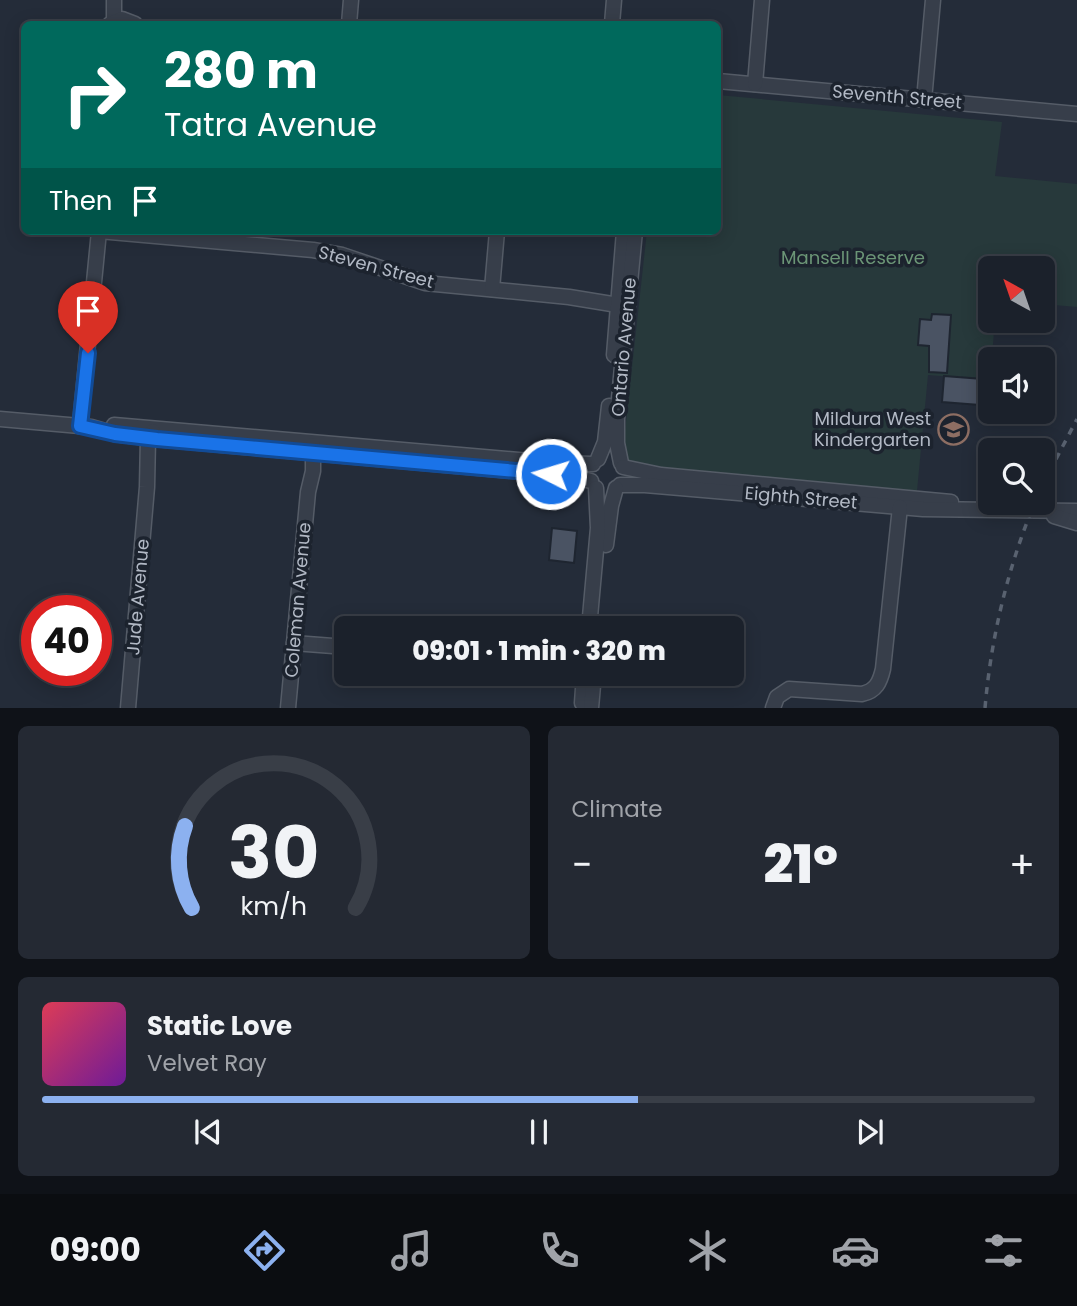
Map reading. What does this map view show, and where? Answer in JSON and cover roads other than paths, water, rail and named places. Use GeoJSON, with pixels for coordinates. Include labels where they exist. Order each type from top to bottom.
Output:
{"type":"FeatureCollection","features":[{"type":"Feature","properties":{"kind":"street"},"geometry":{"type":"LineString","coordinates":[[114,0],[121,21]]}},
{"type":"Feature","properties":{"kind":"street"},"geometry":{"type":"LineString","coordinates":[[120,0],[121,21]]}},
{"type":"Feature","properties":{"kind":"street"},"geometry":{"type":"LineString","coordinates":[[349,21],[351,0]]}},
{"type":"Feature","properties":{"kind":"street"},"geometry":{"type":"LineString","coordinates":[[612,21],[614,0]]}},
{"type":"Feature","properties":{"kind":"street"},"geometry":{"type":"LineString","coordinates":[[755,85],[762,0]]}},
{"type":"Feature","properties":{"kind":"street"},"geometry":{"type":"LineString","coordinates":[[924,100],[933,0]]}},
{"type":"Feature","properties":{"kind":"street","name":"Seventh Street"},"geometry":{"type":"LineString","coordinates":[[721,81],[1077,114]]}},
{"type":"Feature","properties":{"kind":"street"},"geometry":{"type":"LineString","coordinates":[[86,426],[99,235]]}},
{"type":"Feature","properties":{"kind":"street","name":"Steven Street"},"geometry":{"type":"LineString","coordinates":[[143,235],[330,252],[425,283],[622,302]]}},
{"type":"Feature","properties":{"kind":"street"},"geometry":{"type":"LineString","coordinates":[[492,289],[498,235]]}},
{"type":"Feature","properties":{"kind":"street","name":"Ontario Avenue"},"geometry":{"type":"LineString","coordinates":[[622,465],[617,443],[617,419],[624,235]]}},
{"type":"Feature","properties":{"kind":"street","name":"Ontario Avenue"},"geometry":{"type":"LineString","coordinates":[[596,461],[604,446],[608,424],[622,302],[634,235]]}},
{"type":"Feature","properties":{"kind":"street"},"geometry":{"type":"LineString","coordinates":[[0,419],[86,426],[115,434],[311,449],[569,476],[606,491],[618,487]]}},
{"type":"Feature","properties":{"kind":"street","name":"Jude Avenue"},"geometry":{"type":"LineString","coordinates":[[128,708],[153,435]]}},
{"type":"Feature","properties":{"kind":"street"},"geometry":{"type":"LineString","coordinates":[[311,449],[513,460],[596,461],[612,458],[622,465],[624,477],[618,487],[607,529],[599,616]]}},
{"type":"Feature","properties":{"kind":"street","name":"Coleman Avenue"},"geometry":{"type":"LineString","coordinates":[[288,708],[311,449]]}},
{"type":"Feature","properties":{"kind":"street"},"geometry":{"type":"LineString","coordinates":[[590,616],[598,528],[594,484],[590,472],[596,461]]}},
{"type":"Feature","properties":{"kind":"street","name":"Eighth Street"},"geometry":{"type":"LineString","coordinates":[[622,465],[661,475],[922,498],[978,508]]}},
{"type":"Feature","properties":{"kind":"street","name":"Eighth Street"},"geometry":{"type":"LineString","coordinates":[[618,487],[645,485],[897,507],[978,509]]}},
{"type":"Feature","properties":{"kind":"street"},"geometry":{"type":"LineString","coordinates":[[772,708],[776,697],[789,689],[862,694],[871,692],[877,686],[883,668],[897,507]]}},
{"type":"Feature","properties":{"kind":"street","name":"Eighth Street"},"geometry":{"type":"LineString","coordinates":[[1055,512],[1077,511]]}},
{"type":"Feature","properties":{"kind":"street","name":"Eighth Street"},"geometry":{"type":"LineString","coordinates":[[1050,515],[1077,523]]}},
{"type":"Feature","properties":{"kind":"street"},"geometry":{"type":"LineString","coordinates":[[294,643],[334,646]]}},
{"type":"Feature","properties":{"kind":"street"},"geometry":{"type":"LineString","coordinates":[[582,708],[583,686]]}},
{"type":"Feature","properties":{"kind":"street"},"geometry":{"type":"LineString","coordinates":[[591,708],[593,686]]}},
{"type":"Feature","properties":{"kind":"railway"},"geometry":{"type":"LineString","coordinates":[[1055,461],[1077,419]]}},
{"type":"Feature","properties":{"kind":"railway"},"geometry":{"type":"LineString","coordinates":[[985,708],[1002,603],[1030,515]]}},
{"type":"Feature","properties":{"kind":"place","name":"Mildura West Kindergarten"},"geometry":{"type":"Point","coordinates":[954,429]}},
{"type":"Feature","properties":{"kind":"park label","name":"Mansell Reserve"},"geometry":{"type":"Point","coordinates":[853,258]}}]}
